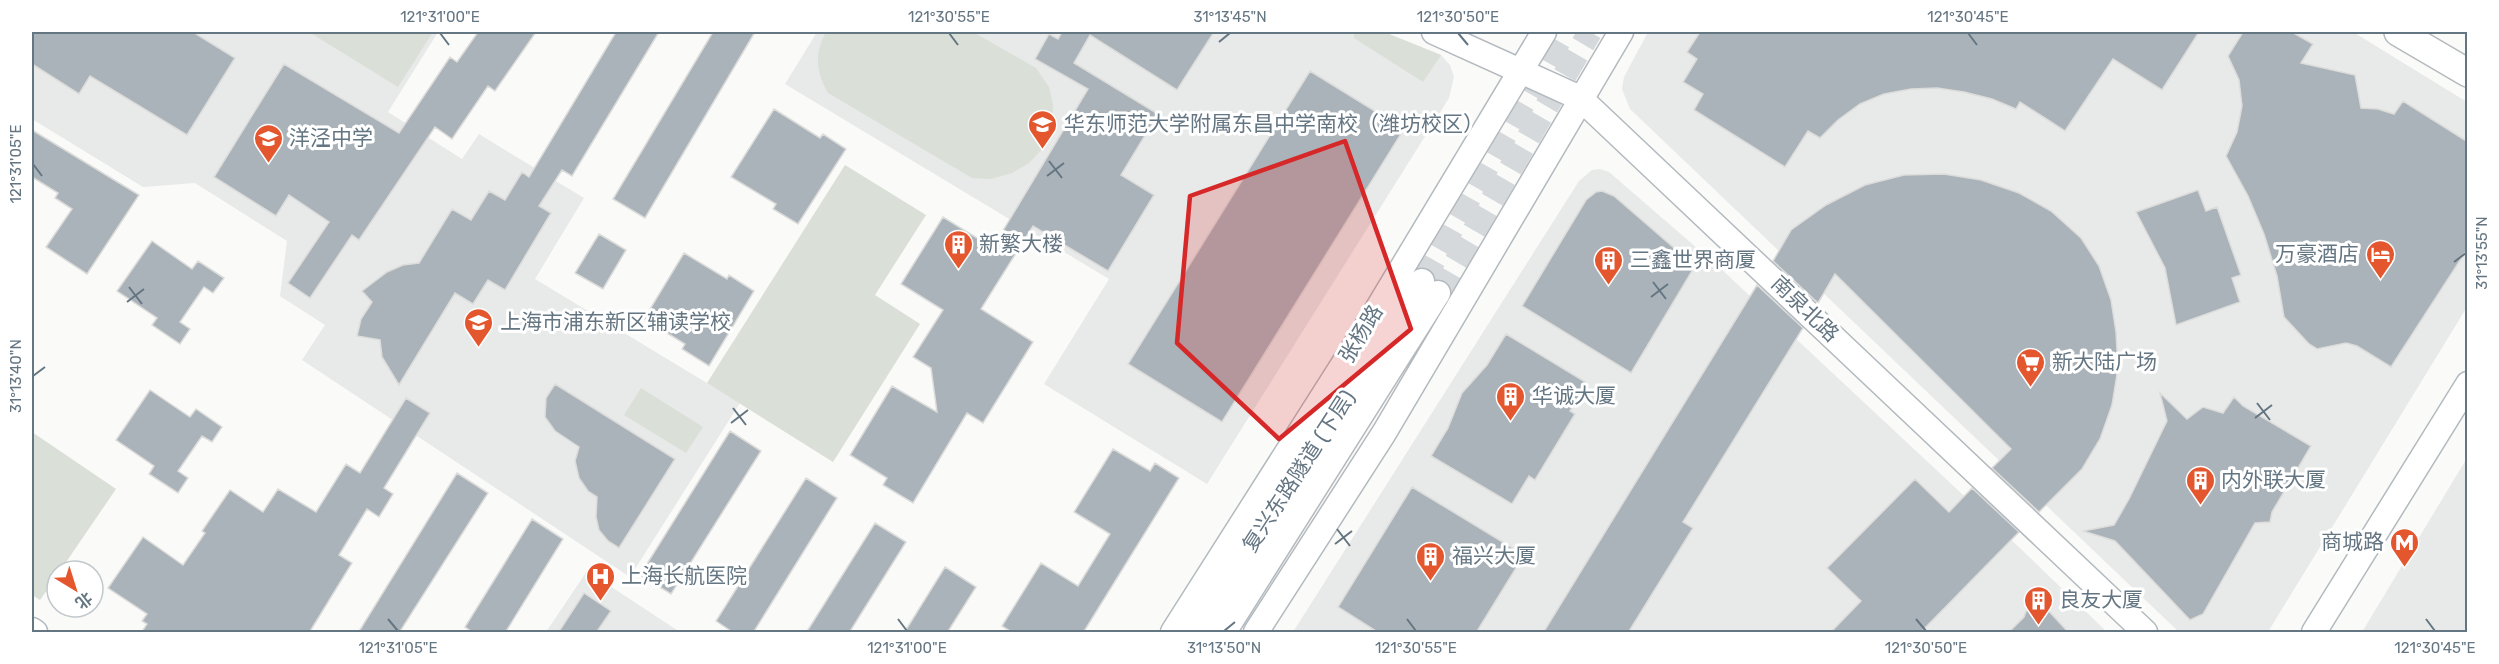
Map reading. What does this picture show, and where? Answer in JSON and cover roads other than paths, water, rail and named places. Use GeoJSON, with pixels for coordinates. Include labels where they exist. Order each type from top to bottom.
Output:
{"type":"FeatureCollection","features":[{"type":"Feature","properties":{"kind":"main road","name":"南泉北路"},"geometry":{"type":"LineString","coordinates":[[1434,32],[1580,98],[2145,633]]}},
{"type":"Feature","properties":{"kind":"main road","name":"张杨路"},"geometry":{"type":"LineString","coordinates":[[1173,633],[1358,341],[1544,32]]}},
{"type":"Feature","properties":{"kind":"main road"},"geometry":{"type":"LineString","coordinates":[[1256,633],[1384,433],[1621,32]]}},
{"type":"Feature","properties":{"kind":"main road"},"geometry":{"type":"LineString","coordinates":[[2398,32],[2468,73]]}},
{"type":"Feature","properties":{"kind":"main road","name":"复兴东路隧道 (下层)"},"geometry":{"type":"LineString","coordinates":[[1198,633],[1430,287],[1224,633]]}},
{"type":"Feature","properties":{"kind":"main road"},"geometry":{"type":"LineString","coordinates":[[2314,633],[2468,384]]}},
{"type":"Feature","properties":{"kind":"tunnel"},"geometry":{"type":"LineString","coordinates":[[1422,281],[1564,32]]}},
{"type":"Feature","properties":{"kind":"tunnel"},"geometry":{"type":"LineString","coordinates":[[1438,293],[1590,32]]}},
{"type":"Feature","properties":{"kind":"place","name":"华东师范大学附属东昌中学南校（潍坊校区）"},"geometry":{"type":"Point","coordinates":[1043,150]}},
{"type":"Feature","properties":{"kind":"place","name":"洋泾中学"},"geometry":{"type":"Point","coordinates":[268,164]}},
{"type":"Feature","properties":{"kind":"place","name":"新繁大楼"},"geometry":{"type":"Point","coordinates":[958,270]}},
{"type":"Feature","properties":{"kind":"place","name":"万豪酒店"},"geometry":{"type":"Point","coordinates":[2380,280]}},
{"type":"Feature","properties":{"kind":"place","name":"三鑫世界商厦"},"geometry":{"type":"Point","coordinates":[1609,286]}},
{"type":"Feature","properties":{"kind":"place","name":"上海市浦东新区辅读学校"},"geometry":{"type":"Point","coordinates":[479,348]}},
{"type":"Feature","properties":{"kind":"place","name":"新大陆广场"},"geometry":{"type":"Point","coordinates":[2031,388]}},
{"type":"Feature","properties":{"kind":"place","name":"华诚大厦"},"geometry":{"type":"Point","coordinates":[1511,422]}},
{"type":"Feature","properties":{"kind":"place","name":"内外联大厦"},"geometry":{"type":"Point","coordinates":[2200,506]}},
{"type":"Feature","properties":{"kind":"place","name":"商城路"},"geometry":{"type":"Point","coordinates":[2405,568]}},
{"type":"Feature","properties":{"kind":"place","name":"福兴大厦"},"geometry":{"type":"Point","coordinates":[1431,582]}},
{"type":"Feature","properties":{"kind":"place","name":"上海长航医院"},"geometry":{"type":"Point","coordinates":[600,602]}},
{"type":"Feature","properties":{"kind":"place","name":"良友大厦"},"geometry":{"type":"Point","coordinates":[2038,626]}}]}
